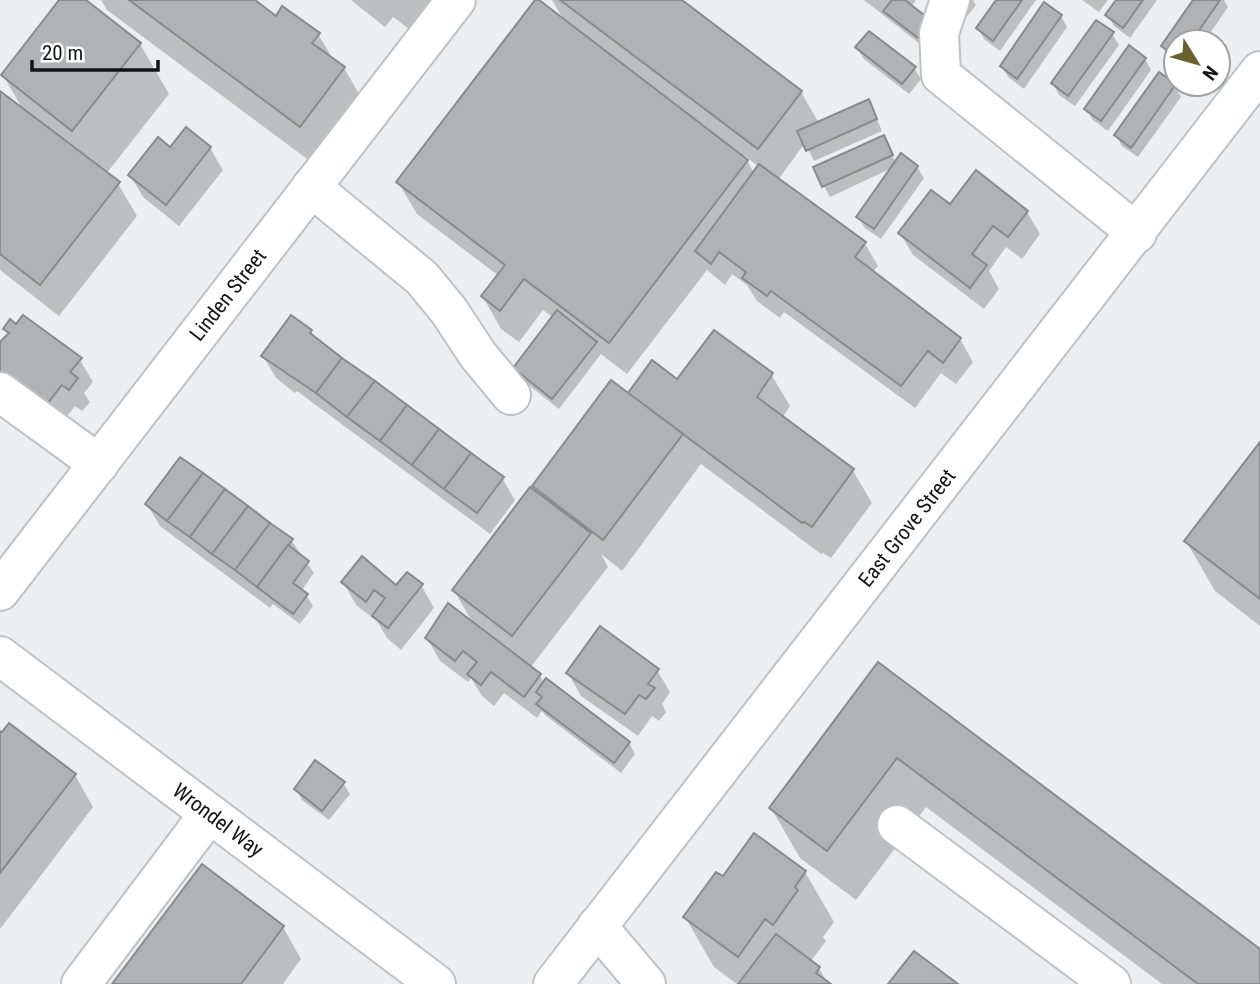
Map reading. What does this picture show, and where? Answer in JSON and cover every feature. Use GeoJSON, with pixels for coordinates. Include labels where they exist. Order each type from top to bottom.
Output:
{"type":"FeatureCollection","features":[{"type":"Feature","properties":{"kind":"street","name":"Linden Street"},"geometry":{"type":"LineString","coordinates":[[0,591],[456,0]]}},
{"type":"Feature","properties":{"kind":"street"},"geometry":{"type":"LineString","coordinates":[[950,0],[939,33],[941,75],[1137,233]]}},
{"type":"Feature","properties":{"kind":"street","name":"East Grove Street"},"geometry":{"type":"LineString","coordinates":[[553,984],[1260,71]]}},
{"type":"Feature","properties":{"kind":"street"},"geometry":{"type":"LineString","coordinates":[[312,187],[422,278],[511,395]]}},
{"type":"Feature","properties":{"kind":"street"},"geometry":{"type":"LineString","coordinates":[[0,392],[99,464]]}},
{"type":"Feature","properties":{"kind":"street","name":"Wrondel Way"},"geometry":{"type":"LineString","coordinates":[[0,656],[436,984]]}},
{"type":"Feature","properties":{"kind":"street"},"geometry":{"type":"LineString","coordinates":[[81,984],[209,814]]}},
{"type":"Feature","properties":{"kind":"street"},"geometry":{"type":"LineString","coordinates":[[897,825],[1111,984]]}},
{"type":"Feature","properties":{"kind":"street"},"geometry":{"type":"LineString","coordinates":[[597,926],[646,984]]}},
{"type":"Feature","properties":{"kind":"building"},"geometry":{"type":"Polygon","coordinates":[[[59,0],[86,0],[141,43],[72,131],[1,75],[59,0]]]}},
{"type":"Feature","properties":{"kind":"building"},"geometry":{"type":"Polygon","coordinates":[[[129,0],[255,0],[276,16],[282,6],[320,33],[312,43],[345,67],[300,127],[129,0]]]}},
{"type":"Feature","properties":{"kind":"building"},"geometry":{"type":"Polygon","coordinates":[[[535,0],[539,0],[748,160],[609,343],[524,279],[500,311],[481,296],[505,265],[396,182],[535,0]]]}},
{"type":"Feature","properties":{"kind":"building"},"geometry":{"type":"Polygon","coordinates":[[[560,0],[682,0],[802,91],[758,149],[560,0]]]}},
{"type":"Feature","properties":{"kind":"building"},"geometry":{"type":"Polygon","coordinates":[[[892,0],[905,0],[944,31],[931,48],[883,11],[892,0]]]}},
{"type":"Feature","properties":{"kind":"building"},"geometry":{"type":"Polygon","coordinates":[[[996,0],[1022,0],[993,41],[976,28],[996,0]]]}},
{"type":"Feature","properties":{"kind":"building"},"geometry":{"type":"Polygon","coordinates":[[[1116,0],[1143,0],[1123,28],[1105,15],[1116,0]]]}},
{"type":"Feature","properties":{"kind":"building"},"geometry":{"type":"Polygon","coordinates":[[[1193,0],[1220,0],[1201,28],[1174,28],[1193,0]]]}},
{"type":"Feature","properties":{"kind":"building"},"geometry":{"type":"Polygon","coordinates":[[[1044,2],[1062,15],[1017,79],[1000,66],[1044,2]]]}},
{"type":"Feature","properties":{"kind":"building"},"geometry":{"type":"Polygon","coordinates":[[[1096,20],[1114,32],[1068,96],[1051,83],[1096,20]]]}},
{"type":"Feature","properties":{"kind":"building"},"geometry":{"type":"Polygon","coordinates":[[[869,31],[916,67],[902,84],[855,47],[869,31]]]}},
{"type":"Feature","properties":{"kind":"building"},"geometry":{"type":"Polygon","coordinates":[[[1129,45],[1146,58],[1101,121],[1084,109],[1129,45]]]}},
{"type":"Feature","properties":{"kind":"building"},"geometry":{"type":"Polygon","coordinates":[[[1159,72],[1162,74],[1162,98],[1166,98],[1131,148],[1114,135],[1159,72]]]}},
{"type":"Feature","properties":{"kind":"building"},"geometry":{"type":"Polygon","coordinates":[[[0,91],[120,182],[40,285],[0,254],[0,91]]]}},
{"type":"Feature","properties":{"kind":"building"},"geometry":{"type":"Polygon","coordinates":[[[869,99],[877,119],[806,151],[797,131],[869,99]]]}},
{"type":"Feature","properties":{"kind":"building"},"geometry":{"type":"Polygon","coordinates":[[[186,127],[211,147],[166,205],[128,175],[158,137],[170,147],[186,127]]]}},
{"type":"Feature","properties":{"kind":"building"},"geometry":{"type":"Polygon","coordinates":[[[884,135],[893,155],[822,187],[813,167],[884,135]]]}},
{"type":"Feature","properties":{"kind":"building"},"geometry":{"type":"Polygon","coordinates":[[[901,153],[918,166],[874,229],[856,217],[901,153]]]}},
{"type":"Feature","properties":{"kind":"building"},"geometry":{"type":"Polygon","coordinates":[[[759,164],[866,242],[855,257],[961,338],[943,363],[928,351],[901,386],[771,291],[767,296],[742,278],[746,272],[719,252],[711,264],[695,251],[759,164]]]}},
{"type":"Feature","properties":{"kind":"building"},"geometry":{"type":"Polygon","coordinates":[[[976,170],[1028,211],[1008,237],[993,226],[972,254],[987,265],[970,288],[898,233],[931,190],[950,204],[976,170]]]}},
{"type":"Feature","properties":{"kind":"building"},"geometry":{"type":"Polygon","coordinates":[[[557,310],[597,342],[552,399],[513,368],[557,310]]]}},
{"type":"Feature","properties":{"kind":"building"},"geometry":{"type":"Polygon","coordinates":[[[23,315],[82,358],[70,372],[78,378],[69,390],[62,385],[43,409],[0,377],[0,342],[9,333],[3,329],[10,319],[16,324],[23,315]]]}},
{"type":"Feature","properties":{"kind":"building"},"geometry":{"type":"Polygon","coordinates":[[[291,315],[342,358],[316,393],[261,356],[291,315]]]}},
{"type":"Feature","properties":{"kind":"building"},"geometry":{"type":"Polygon","coordinates":[[[714,330],[773,373],[757,397],[854,469],[812,527],[802,523],[628,393],[652,360],[677,379],[714,330]]]}},
{"type":"Feature","properties":{"kind":"building"},"geometry":{"type":"Polygon","coordinates":[[[342,358],[375,381],[347,417],[316,393],[342,358]]]}},
{"type":"Feature","properties":{"kind":"building"},"geometry":{"type":"Polygon","coordinates":[[[611,380],[683,434],[603,540],[532,486],[611,380]]]}},
{"type":"Feature","properties":{"kind":"building"},"geometry":{"type":"Polygon","coordinates":[[[375,381],[407,405],[380,441],[347,417],[375,381]]]}},
{"type":"Feature","properties":{"kind":"building"},"geometry":{"type":"Polygon","coordinates":[[[407,405],[439,429],[412,465],[380,441],[407,405]]]}},
{"type":"Feature","properties":{"kind":"building"},"geometry":{"type":"Polygon","coordinates":[[[439,429],[471,453],[444,489],[412,465],[439,429]]]}},
{"type":"Feature","properties":{"kind":"building"},"geometry":{"type":"Polygon","coordinates":[[[1260,442],[1260,599],[1184,541],[1260,442]]]}},
{"type":"Feature","properties":{"kind":"building"},"geometry":{"type":"Polygon","coordinates":[[[471,453],[504,477],[477,513],[444,489],[471,453]]]}},
{"type":"Feature","properties":{"kind":"building"},"geometry":{"type":"Polygon","coordinates":[[[180,457],[203,473],[167,521],[145,504],[180,457]]]}},
{"type":"Feature","properties":{"kind":"building"},"geometry":{"type":"Polygon","coordinates":[[[203,473],[225,489],[190,537],[167,521],[203,473]]]}},
{"type":"Feature","properties":{"kind":"building"},"geometry":{"type":"Polygon","coordinates":[[[530,487],[591,533],[512,636],[452,590],[530,487]]]}},
{"type":"Feature","properties":{"kind":"building"},"geometry":{"type":"Polygon","coordinates":[[[225,489],[248,506],[212,554],[190,537],[225,489]]]}},
{"type":"Feature","properties":{"kind":"building"},"geometry":{"type":"Polygon","coordinates":[[[248,506],[270,523],[235,570],[212,554],[248,506]]]}},
{"type":"Feature","properties":{"kind":"building"},"geometry":{"type":"Polygon","coordinates":[[[270,523],[293,539],[257,587],[235,570],[270,523]]]}},
{"type":"Feature","properties":{"kind":"building"},"geometry":{"type":"Polygon","coordinates":[[[288,545],[309,561],[293,583],[308,594],[293,614],[257,587],[288,545]]]}},
{"type":"Feature","properties":{"kind":"building"},"geometry":{"type":"Polygon","coordinates":[[[362,556],[396,585],[407,572],[423,584],[388,628],[372,616],[385,598],[374,590],[366,602],[341,582],[362,556]]]}},
{"type":"Feature","properties":{"kind":"building"},"geometry":{"type":"Polygon","coordinates":[[[448,603],[541,674],[524,697],[491,672],[481,685],[467,674],[477,662],[463,651],[455,661],[425,638],[448,603]]]}},
{"type":"Feature","properties":{"kind":"building"},"geometry":{"type":"Polygon","coordinates":[[[600,626],[659,669],[648,684],[655,688],[646,699],[639,695],[625,714],[566,673],[600,626]]]}},
{"type":"Feature","properties":{"kind":"building"},"geometry":{"type":"Polygon","coordinates":[[[878,662],[1260,949],[1260,984],[1198,984],[897,758],[827,851],[769,808],[878,662]]]}},
{"type":"Feature","properties":{"kind":"building"},"geometry":{"type":"Polygon","coordinates":[[[546,678],[630,742],[614,763],[536,704],[542,697],[536,692],[546,678]]]}},
{"type":"Feature","properties":{"kind":"building"},"geometry":{"type":"Polygon","coordinates":[[[9,723],[76,774],[0,873],[0,731],[9,723]]]}},
{"type":"Feature","properties":{"kind":"building"},"geometry":{"type":"Polygon","coordinates":[[[315,760],[345,782],[322,811],[294,789],[315,760]]]}},
{"type":"Feature","properties":{"kind":"building"},"geometry":{"type":"Polygon","coordinates":[[[754,833],[806,871],[795,887],[798,890],[773,925],[765,919],[738,957],[683,917],[716,872],[723,876],[754,833]]]}},
{"type":"Feature","properties":{"kind":"building"},"geometry":{"type":"Polygon","coordinates":[[[202,864],[284,926],[241,984],[112,984],[202,864]]]}},
{"type":"Feature","properties":{"kind":"building"},"geometry":{"type":"Polygon","coordinates":[[[776,934],[820,967],[816,973],[831,984],[738,984],[776,934]]]}},
{"type":"Feature","properties":{"kind":"building"},"geometry":{"type":"Polygon","coordinates":[[[914,951],[958,984],[888,984],[914,951]]]}}]}
